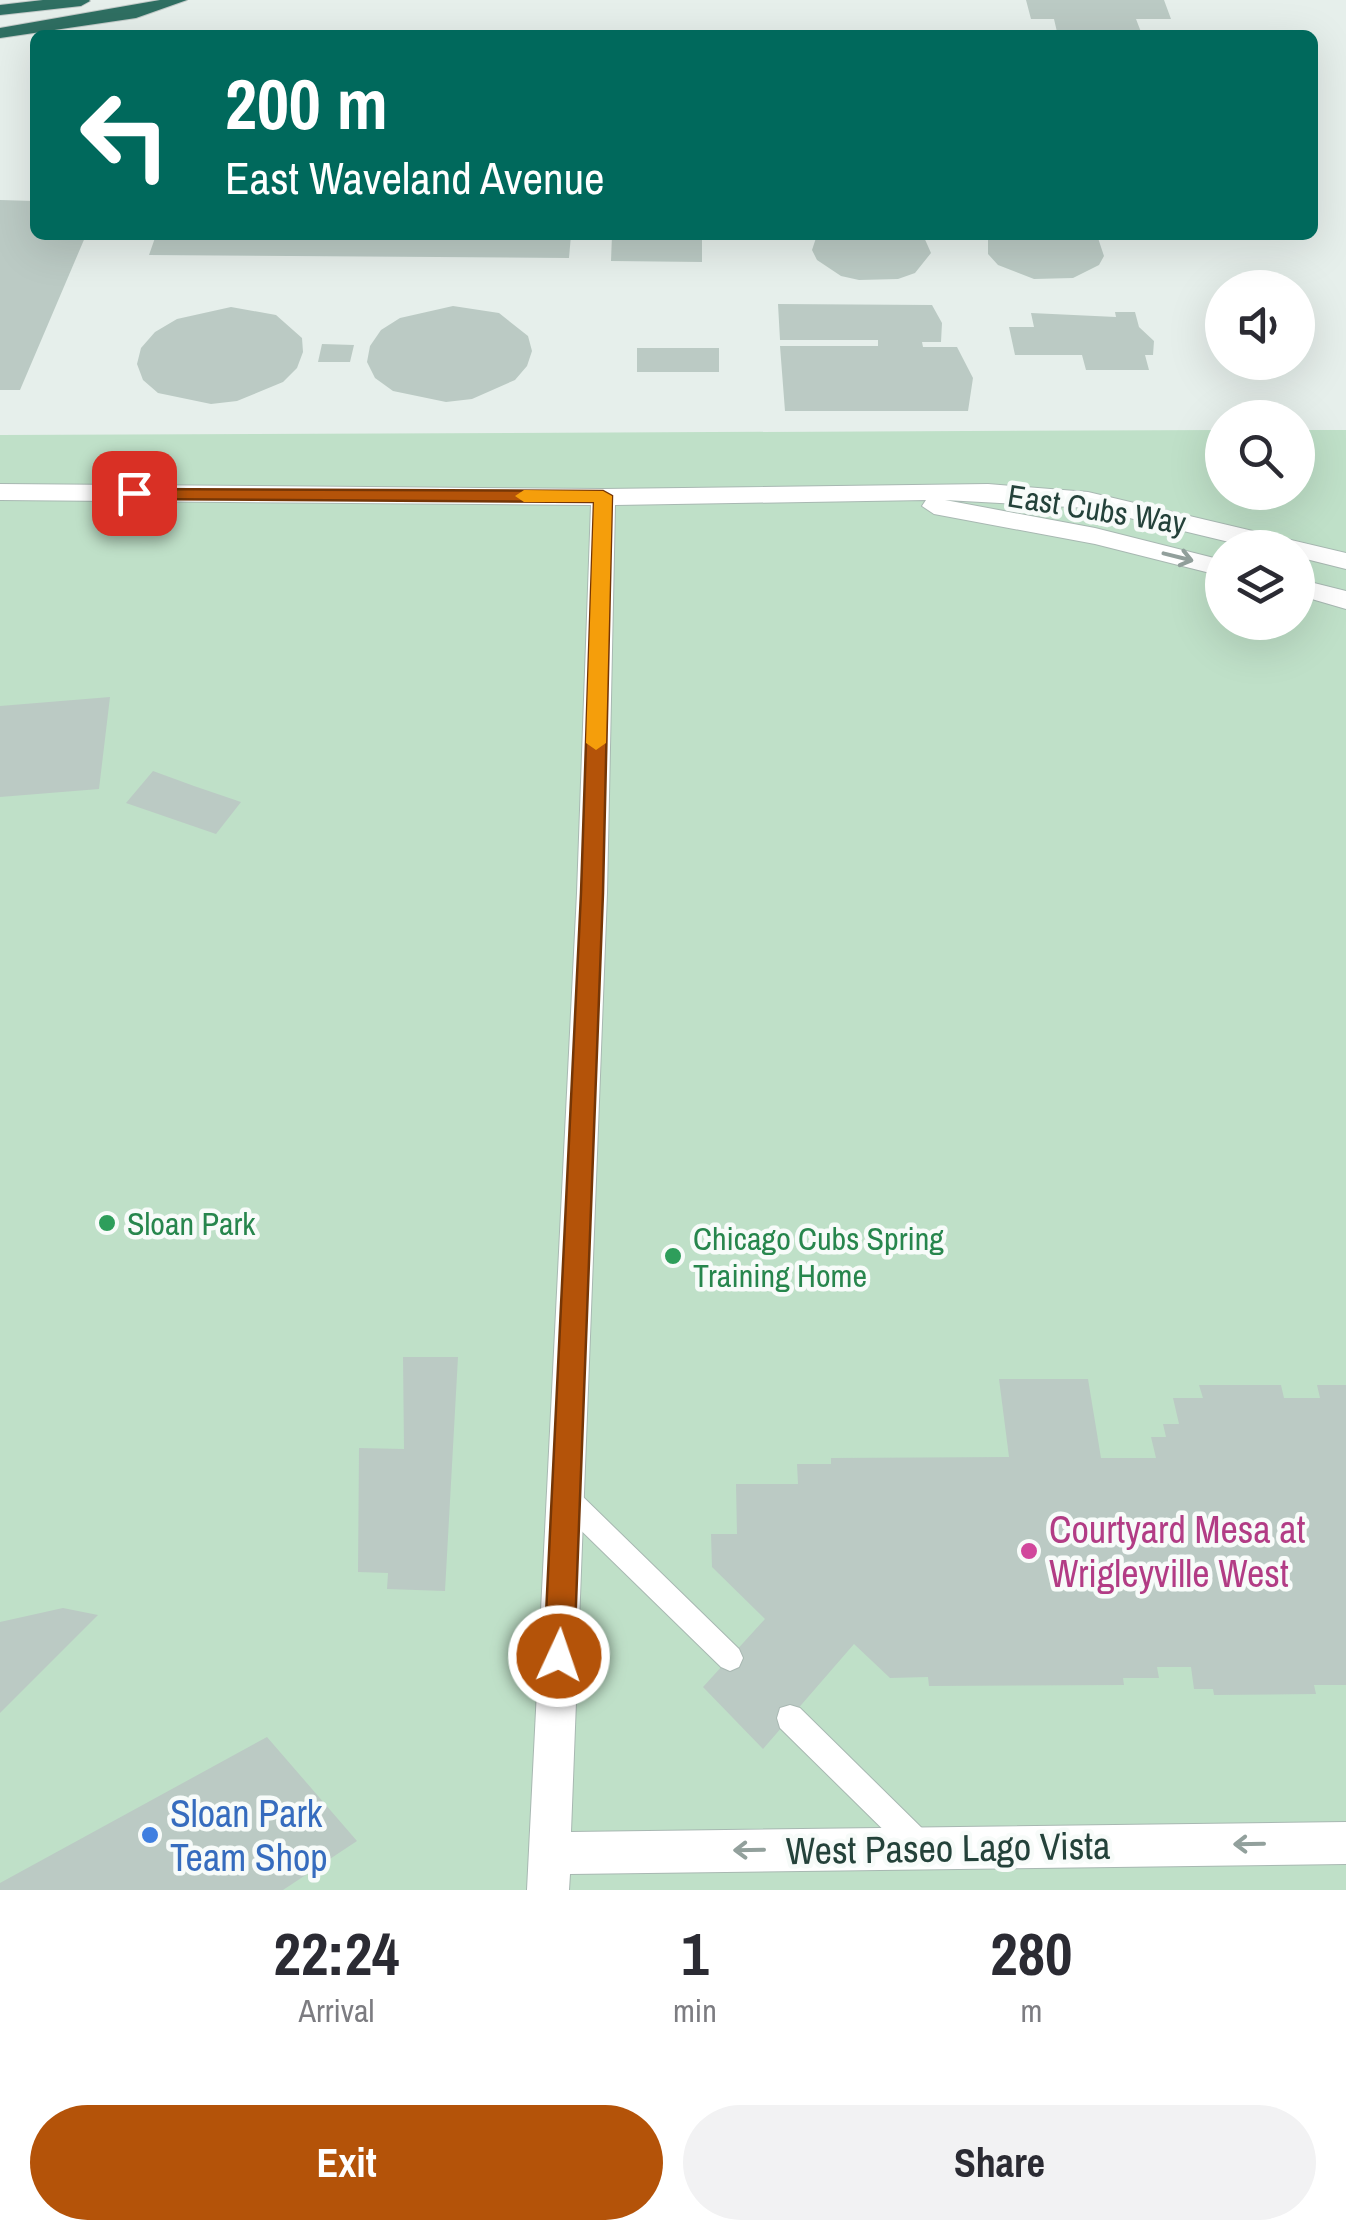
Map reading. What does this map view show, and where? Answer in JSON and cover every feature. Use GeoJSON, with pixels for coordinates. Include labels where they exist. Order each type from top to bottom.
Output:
{"type":"FeatureCollection","features":[{"type":"Feature","properties":{"kind":"highway"},"geometry":{"type":"LineString","coordinates":[[0,10],[93,0]]}},
{"type":"Feature","properties":{"kind":"highway"},"geometry":{"type":"LineString","coordinates":[[0,33],[136,14],[178,0]]}},
{"type":"Feature","properties":{"kind":"street","name":"East Cubs Way"},"geometry":{"type":"LineString","coordinates":[[0,492],[1048,495],[1128,508],[1217,530]]}},
{"type":"Feature","properties":{"kind":"street","name":"East Cubs Way"},"geometry":{"type":"LineString","coordinates":[[842,493],[1046,526],[1205,564]]}},
{"type":"Feature","properties":{"kind":"street"},"geometry":{"type":"LineString","coordinates":[[549,1871],[603,496]]}},
{"type":"Feature","properties":{"kind":"street"},"geometry":{"type":"LineString","coordinates":[[1315,554],[1346,560]]}},
{"type":"Feature","properties":{"kind":"street"},"geometry":{"type":"LineString","coordinates":[[1315,592],[1346,600]]}},
{"type":"Feature","properties":{"kind":"street","name":"West Paseo Lago Vista"},"geometry":{"type":"LineString","coordinates":[[549,1871],[923,1848],[1346,1843]]}},
{"type":"Feature","properties":{"kind":"lane"},"geometry":{"type":"LineString","coordinates":[[566,1499],[730,1658]]}},
{"type":"Feature","properties":{"kind":"lane"},"geometry":{"type":"LineString","coordinates":[[790,1718],[923,1848]]}},
{"type":"Feature","properties":{"kind":"green space","name":"Chicago Cubs Spring Training Home"},"geometry":{"type":"Polygon","coordinates":[[[1205,430],[1205,510],[1315,510],[1315,430],[1346,430],[1346,1890],[0,1890],[0,435],[1205,430]]]}},
{"type":"Feature","properties":{"kind":"building"},"geometry":{"type":"Polygon","coordinates":[[[1026,0],[1164,0],[1171,19],[1136,19],[1140,30],[1057,30],[1054,19],[1031,19],[1026,0]]]}},
{"type":"Feature","properties":{"kind":"building"},"geometry":{"type":"Polygon","coordinates":[[[0,200],[30,201],[30,240],[84,240],[20,390],[0,390],[0,200]]]}},
{"type":"Feature","properties":{"kind":"building"},"geometry":{"type":"Polygon","coordinates":[[[154,240],[571,240],[569,258],[149,255],[154,240]]]}},
{"type":"Feature","properties":{"kind":"building"},"geometry":{"type":"Polygon","coordinates":[[[612,240],[702,240],[702,262],[611,261],[612,240]]]}},
{"type":"Feature","properties":{"kind":"building"},"geometry":{"type":"Polygon","coordinates":[[[815,240],[925,240],[931,253],[915,273],[898,279],[859,280],[841,276],[817,260],[812,250],[815,240]]]}},
{"type":"Feature","properties":{"kind":"building"},"geometry":{"type":"Polygon","coordinates":[[[988,240],[1099,240],[1104,256],[1099,265],[1073,278],[1034,279],[998,265],[988,254],[988,240]]]}},
{"type":"Feature","properties":{"kind":"building"},"geometry":{"type":"Polygon","coordinates":[[[778,304],[932,305],[942,323],[941,342],[922,342],[923,347],[957,347],[973,378],[968,411],[785,411],[780,346],[878,346],[878,340],[780,340],[778,304]]]}},
{"type":"Feature","properties":{"kind":"building"},"geometry":{"type":"Polygon","coordinates":[[[453,306],[499,313],[528,336],[532,351],[527,366],[515,380],[472,399],[446,402],[393,391],[375,378],[367,362],[370,346],[381,330],[400,318],[453,306]]]}},
{"type":"Feature","properties":{"kind":"building"},"geometry":{"type":"Polygon","coordinates":[[[231,307],[276,315],[302,338],[303,352],[297,368],[283,382],[237,401],[211,404],[158,393],[143,380],[137,364],[141,348],[155,332],[177,319],[231,307]]]}},
{"type":"Feature","properties":{"kind":"building"},"geometry":{"type":"Polygon","coordinates":[[[1115,312],[1135,312],[1139,327],[1154,341],[1153,355],[1145,355],[1149,370],[1086,370],[1082,355],[1015,355],[1009,327],[1034,327],[1031,313],[1116,317],[1115,312]]]}},
{"type":"Feature","properties":{"kind":"building"},"geometry":{"type":"Polygon","coordinates":[[[322,344],[354,345],[350,362],[318,362],[322,344]]]}},
{"type":"Feature","properties":{"kind":"building"},"geometry":{"type":"Polygon","coordinates":[[[637,348],[719,348],[719,372],[637,372],[637,348]]]}},
{"type":"Feature","properties":{"kind":"building"},"geometry":{"type":"Polygon","coordinates":[[[110,697],[99,789],[0,797],[0,706],[110,697]]]}},
{"type":"Feature","properties":{"kind":"building"},"geometry":{"type":"Polygon","coordinates":[[[153,771],[241,802],[216,834],[126,803],[153,771]]]}},
{"type":"Feature","properties":{"kind":"building"},"geometry":{"type":"Polygon","coordinates":[[[403,1357],[458,1357],[445,1591],[387,1589],[388,1573],[358,1572],[359,1448],[404,1449],[403,1357]]]}},
{"type":"Feature","properties":{"kind":"building","name":"Courtyard Mesa at Wrigleyville West"},"geometry":{"type":"Polygon","coordinates":[[[999,1379],[1088,1379],[1101,1458],[1156,1458],[1151,1437],[1166,1437],[1163,1424],[1179,1424],[1173,1398],[1203,1398],[1199,1385],[1281,1385],[1284,1398],[1320,1398],[1317,1385],[1346,1385],[1346,1685],[1314,1685],[1316,1694],[1214,1695],[1213,1689],[1194,1689],[1191,1667],[1157,1667],[1159,1678],[1123,1678],[1124,1685],[929,1686],[928,1677],[890,1678],[854,1644],[763,1749],[703,1687],[765,1619],[712,1567],[711,1534],[737,1534],[736,1484],[798,1484],[797,1464],[831,1464],[831,1458],[1009,1457],[999,1379]]]}},
{"type":"Feature","properties":{"kind":"building"},"geometry":{"type":"Polygon","coordinates":[[[63,1608],[98,1615],[0,1713],[0,1622],[63,1608]]]}},
{"type":"Feature","properties":{"kind":"building"},"geometry":{"type":"Polygon","coordinates":[[[267,1737],[357,1841],[283,1890],[0,1890],[0,1883],[267,1737]]]}},
{"type":"Feature","properties":{"kind":"slow traffic"},"geometry":{"type":"LineString","coordinates":[[524,496],[603,496],[596,743]]}},
{"type":"Feature","properties":{"kind":"place","name":"Sloan Park"},"geometry":{"type":"Point","coordinates":[107,1223]}},
{"type":"Feature","properties":{"kind":"place","name":"Chicago Cubs Spring Training Home"},"geometry":{"type":"Point","coordinates":[673,1256]}},
{"type":"Feature","properties":{"kind":"place","name":"Courtyard Mesa at Wrigleyville West"},"geometry":{"type":"Point","coordinates":[1029,1551]}},
{"type":"Feature","properties":{"kind":"place","name":"Sloan Park Team Shop"},"geometry":{"type":"Point","coordinates":[150,1835]}},
{"type":"Feature","properties":{"kind":"route"},"geometry":{"type":"LineString","coordinates":[[134,493],[603,496],[592,893],[559,1656]]}}]}
